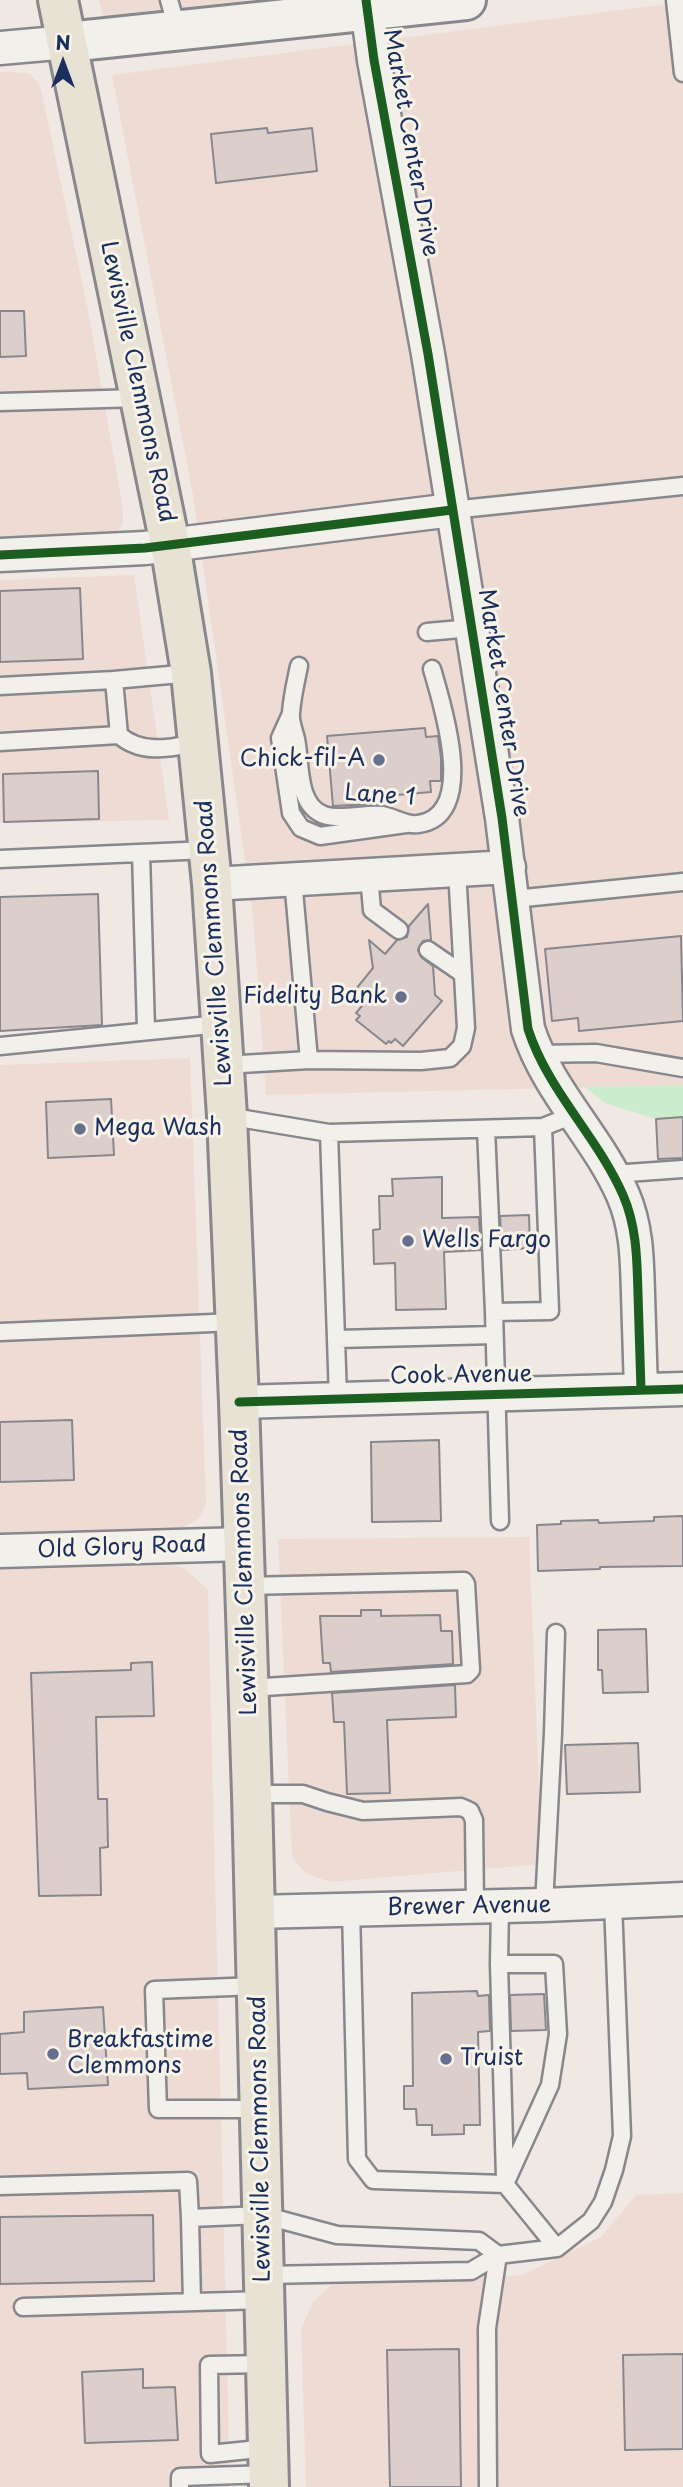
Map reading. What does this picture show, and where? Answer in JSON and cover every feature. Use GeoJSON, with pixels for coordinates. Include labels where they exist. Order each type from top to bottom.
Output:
{"type":"FeatureCollection","features":[{"type":"Feature","properties":{"kind":"main road","name":"Lewisville Clemmons Road"},"geometry":{"type":"LineString","coordinates":[[58,0],[170,544],[191,673],[210,867],[227,1116],[239,1402],[269,2470]]}},
{"type":"Feature","properties":{"kind":"street"},"geometry":{"type":"LineString","coordinates":[[0,48],[68,43],[174,15],[467,0]]}},
{"type":"Feature","properties":{"kind":"street","name":"Market Center Drive"},"geometry":{"type":"LineString","coordinates":[[367,5],[374,60],[428,354],[509,867],[528,1029],[536,1054],[613,1174],[631,1214],[636,1243],[641,1390]]}},
{"type":"Feature","properties":{"kind":"street"},"geometry":{"type":"LineString","coordinates":[[0,555],[145,548],[452,510]]}},
{"type":"Feature","properties":{"kind":"street"},"geometry":{"type":"LineString","coordinates":[[210,867],[293,879],[509,867]]}},
{"type":"Feature","properties":{"kind":"street","name":"Cook Avenue"},"geometry":{"type":"LineString","coordinates":[[239,1402],[683,1389]]}},
{"type":"Feature","properties":{"kind":"street","name":"Old Glory Road"},"geometry":{"type":"LineString","coordinates":[[0,1551],[244,1544]]}},
{"type":"Feature","properties":{"kind":"street","name":"Brewer Avenue"},"geometry":{"type":"LineString","coordinates":[[255,1912],[683,1899]]}},
{"type":"Feature","properties":{"kind":"lane"},"geometry":{"type":"LineString","coordinates":[[676,0],[683,73]]}},
{"type":"Feature","properties":{"kind":"lane"},"geometry":{"type":"LineString","coordinates":[[0,402],[141,398]]}},
{"type":"Feature","properties":{"kind":"lane"},"geometry":{"type":"LineString","coordinates":[[452,510],[683,486]]}},
{"type":"Feature","properties":{"kind":"lane"},"geometry":{"type":"LineString","coordinates":[[426,632],[471,628]]}},
{"type":"Feature","properties":{"kind":"lane","name":"Lane 1"},"geometry":{"type":"LineString","coordinates":[[299,666],[290,716],[304,792],[309,804],[322,814],[337,817],[387,816],[418,824],[432,820],[442,812],[449,800],[453,783],[445,713],[432,668]]}},
{"type":"Feature","properties":{"kind":"lane"},"geometry":{"type":"LineString","coordinates":[[0,686],[191,673]]}},
{"type":"Feature","properties":{"kind":"lane"},"geometry":{"type":"LineString","coordinates":[[114,680],[119,735],[125,741],[148,749],[199,743]]}},
{"type":"Feature","properties":{"kind":"lane"},"geometry":{"type":"LineString","coordinates":[[290,716],[280,738],[291,813],[301,828],[320,836],[408,823]]}},
{"type":"Feature","properties":{"kind":"lane"},"geometry":{"type":"LineString","coordinates":[[0,742],[119,735]]}},
{"type":"Feature","properties":{"kind":"lane"},"geometry":{"type":"LineString","coordinates":[[0,859],[141,853],[210,867]]}},
{"type":"Feature","properties":{"kind":"lane"},"geometry":{"type":"LineString","coordinates":[[141,853],[146,1030]]}},
{"type":"Feature","properties":{"kind":"lane"},"geometry":{"type":"LineString","coordinates":[[224,1065],[309,1060],[421,1061],[450,1058],[462,1046],[466,1028],[457,870]]}},
{"type":"Feature","properties":{"kind":"lane"},"geometry":{"type":"LineString","coordinates":[[369,875],[372,910],[398,930]]}},
{"type":"Feature","properties":{"kind":"lane"},"geometry":{"type":"LineString","coordinates":[[293,879],[309,1060]]}},
{"type":"Feature","properties":{"kind":"lane"},"geometry":{"type":"LineString","coordinates":[[514,900],[683,882]]}},
{"type":"Feature","properties":{"kind":"lane"},"geometry":{"type":"LineString","coordinates":[[428,950],[463,974]]}},
{"type":"Feature","properties":{"kind":"lane"},"geometry":{"type":"LineString","coordinates":[[0,1046],[222,1024]]}},
{"type":"Feature","properties":{"kind":"lane"},"geometry":{"type":"LineString","coordinates":[[536,1054],[596,1053],[683,1068]]}},
{"type":"Feature","properties":{"kind":"lane"},"geometry":{"type":"LineString","coordinates":[[227,1116],[329,1133],[543,1127],[573,1115]]}},
{"type":"Feature","properties":{"kind":"lane"},"geometry":{"type":"LineString","coordinates":[[494,1312],[550,1311],[543,1127]]}},
{"type":"Feature","properties":{"kind":"lane"},"geometry":{"type":"LineString","coordinates":[[486,1129],[500,1521]]}},
{"type":"Feature","properties":{"kind":"lane"},"geometry":{"type":"LineString","coordinates":[[329,1133],[338,1398]]}},
{"type":"Feature","properties":{"kind":"lane"},"geometry":{"type":"LineString","coordinates":[[613,1174],[683,1169]]}},
{"type":"Feature","properties":{"kind":"lane"},"geometry":{"type":"LineString","coordinates":[[0,1332],[236,1322]]}},
{"type":"Feature","properties":{"kind":"lane"},"geometry":{"type":"LineString","coordinates":[[337,1339],[494,1335]]}},
{"type":"Feature","properties":{"kind":"lane"},"geometry":{"type":"LineString","coordinates":[[245,1586],[464,1581],[471,1670],[467,1675],[249,1688]]}},
{"type":"Feature","properties":{"kind":"lane"},"geometry":{"type":"LineString","coordinates":[[544,1905],[556,1633]]}},
{"type":"Feature","properties":{"kind":"lane"},"geometry":{"type":"LineString","coordinates":[[252,1794],[303,1794],[363,1811],[461,1807],[470,1811],[474,1820],[499,1964],[505,2184],[557,2248]]}},
{"type":"Feature","properties":{"kind":"lane"},"geometry":{"type":"LineString","coordinates":[[23,2307],[192,2302],[264,2288],[471,2271],[498,2255],[557,2248],[591,2221],[603,2202],[622,2136],[613,1903]]}},
{"type":"Feature","properties":{"kind":"lane"},"geometry":{"type":"LineString","coordinates":[[351,1909],[357,2159],[373,2180],[505,2184]]}},
{"type":"Feature","properties":{"kind":"lane"},"geometry":{"type":"LineString","coordinates":[[499,1964],[554,1964],[558,2034],[551,2085],[505,2184]]}},
{"type":"Feature","properties":{"kind":"lane"},"geometry":{"type":"LineString","coordinates":[[257,1986],[154,1990],[158,2109],[260,2109]]}},
{"type":"Feature","properties":{"kind":"lane"},"geometry":{"type":"LineString","coordinates":[[0,2186],[188,2181],[192,2302]]}},
{"type":"Feature","properties":{"kind":"lane"},"geometry":{"type":"LineString","coordinates":[[190,2218],[262,2215],[337,2235],[479,2241],[498,2255]]}},
{"type":"Feature","properties":{"kind":"lane"},"geometry":{"type":"LineString","coordinates":[[488,2487],[487,2328],[498,2255]]}},
{"type":"Feature","properties":{"kind":"lane"},"geometry":{"type":"LineString","coordinates":[[267,2364],[209,2365],[210,2454],[269,2470]]}},
{"type":"Feature","properties":{"kind":"lane"},"geometry":{"type":"LineString","coordinates":[[180,2487],[180,2477],[269,2470]]}},
{"type":"Feature","properties":{"kind":"shaded area"},"geometry":{"type":"Polygon","coordinates":[[[99,0],[252,0],[103,17],[99,0]]]}},
{"type":"Feature","properties":{"kind":"shaded area"},"geometry":{"type":"Polygon","coordinates":[[[683,2],[683,1085],[266,1095],[253,917],[193,495],[112,75],[683,2]]]}},
{"type":"Feature","properties":{"kind":"shaded area"},"geometry":{"type":"Polygon","coordinates":[[[0,72],[30,74],[40,85],[87,305],[123,509],[123,524],[115,534],[0,545],[0,72]]]}},
{"type":"Feature","properties":{"kind":"shaded area"},"geometry":{"type":"Polygon","coordinates":[[[134,575],[169,820],[0,823],[0,580],[134,575]]]}},
{"type":"Feature","properties":{"kind":"shaded area"},"geometry":{"type":"Polygon","coordinates":[[[190,1058],[206,1503],[199,1518],[183,1528],[0,1534],[0,1065],[190,1058]]]}},
{"type":"Feature","properties":{"kind":"shaded area"},"geometry":{"type":"Polygon","coordinates":[[[529,1537],[542,1864],[330,1882],[305,1873],[292,1857],[278,1539],[529,1537]]]}},
{"type":"Feature","properties":{"kind":"shaded area"},"geometry":{"type":"Polygon","coordinates":[[[158,1562],[184,1568],[208,1590],[230,2487],[0,2487],[0,1567],[158,1562]]]}},
{"type":"Feature","properties":{"kind":"shaded area"},"geometry":{"type":"Polygon","coordinates":[[[683,2193],[683,2487],[306,2487],[301,2329],[313,2302],[331,2285],[522,2275],[601,2237],[636,2195],[683,2193]]]}},
{"type":"Feature","properties":{"kind":"green space"},"geometry":{"type":"Polygon","coordinates":[[[683,1085],[683,1117],[656,1119],[605,1103],[585,1087],[683,1085]]]}},
{"type":"Feature","properties":{"kind":"building"},"geometry":{"type":"Polygon","coordinates":[[[267,128],[268,133],[312,128],[317,171],[216,183],[211,134],[267,128]]]}},
{"type":"Feature","properties":{"kind":"building"},"geometry":{"type":"Polygon","coordinates":[[[0,311],[24,311],[26,356],[0,357],[0,311]]]}},
{"type":"Feature","properties":{"kind":"building"},"geometry":{"type":"Polygon","coordinates":[[[80,588],[83,659],[0,662],[0,591],[80,588]]]}},
{"type":"Feature","properties":{"kind":"building","name":"Chick-fil-A"},"geometry":{"type":"Polygon","coordinates":[[[425,728],[426,737],[438,736],[441,758],[441,781],[430,781],[431,792],[374,797],[374,804],[333,806],[327,736],[425,728]]]}},
{"type":"Feature","properties":{"kind":"building"},"geometry":{"type":"Polygon","coordinates":[[[98,771],[99,819],[4,822],[3,774],[98,771]]]}},
{"type":"Feature","properties":{"kind":"building"},"geometry":{"type":"Polygon","coordinates":[[[98,894],[102,1025],[0,1031],[0,897],[98,894]]]}},
{"type":"Feature","properties":{"kind":"building","name":"Fidelity Bank"},"geometry":{"type":"Polygon","coordinates":[[[428,904],[431,940],[423,941],[418,950],[422,958],[433,966],[435,995],[442,1001],[403,1046],[395,1039],[386,1044],[356,1020],[360,1016],[356,1013],[368,999],[356,989],[373,968],[369,940],[385,954],[397,940],[407,937],[409,926],[428,904]]]}},
{"type":"Feature","properties":{"kind":"building"},"geometry":{"type":"Polygon","coordinates":[[[681,936],[683,1021],[579,1031],[578,1018],[552,1021],[545,949],[681,936]]]}},
{"type":"Feature","properties":{"kind":"building","name":"Mega Wash"},"geometry":{"type":"Polygon","coordinates":[[[111,1099],[114,1155],[48,1158],[46,1102],[111,1099]]]}},
{"type":"Feature","properties":{"kind":"building"},"geometry":{"type":"Polygon","coordinates":[[[683,1117],[683,1158],[658,1159],[656,1119],[683,1117]]]}},
{"type":"Feature","properties":{"kind":"building","name":"Wells Fargo"},"geometry":{"type":"Polygon","coordinates":[[[442,1177],[442,1218],[479,1217],[481,1250],[444,1252],[446,1309],[396,1310],[395,1263],[374,1264],[373,1230],[380,1229],[379,1196],[393,1196],[392,1179],[442,1177]]]}},
{"type":"Feature","properties":{"kind":"building"},"geometry":{"type":"Polygon","coordinates":[[[529,1215],[530,1248],[502,1250],[500,1216],[529,1215]]]}},
{"type":"Feature","properties":{"kind":"building"},"geometry":{"type":"Polygon","coordinates":[[[72,1420],[74,1480],[0,1482],[0,1422],[72,1420]]]}},
{"type":"Feature","properties":{"kind":"building"},"geometry":{"type":"Polygon","coordinates":[[[439,1440],[441,1521],[372,1522],[371,1442],[439,1440]]]}},
{"type":"Feature","properties":{"kind":"building"},"geometry":{"type":"Polygon","coordinates":[[[683,1516],[683,1566],[538,1571],[537,1525],[561,1524],[561,1521],[654,1521],[654,1517],[683,1516]]]}},
{"type":"Feature","properties":{"kind":"building"},"geometry":{"type":"Polygon","coordinates":[[[361,1610],[381,1610],[381,1616],[440,1615],[441,1631],[452,1631],[453,1664],[331,1672],[330,1663],[323,1663],[320,1616],[361,1616],[361,1610]]]}},
{"type":"Feature","properties":{"kind":"building"},"geometry":{"type":"Polygon","coordinates":[[[646,1629],[648,1692],[603,1693],[602,1670],[598,1670],[598,1630],[646,1629]]]}},
{"type":"Feature","properties":{"kind":"building"},"geometry":{"type":"Polygon","coordinates":[[[152,1662],[154,1716],[96,1717],[98,1799],[107,1799],[108,1847],[100,1848],[101,1895],[39,1896],[31,1673],[131,1670],[131,1663],[152,1662]]]}},
{"type":"Feature","properties":{"kind":"building"},"geometry":{"type":"Polygon","coordinates":[[[455,1685],[456,1717],[387,1720],[390,1793],[347,1794],[344,1722],[334,1722],[332,1693],[455,1685]]]}},
{"type":"Feature","properties":{"kind":"building"},"geometry":{"type":"Polygon","coordinates":[[[638,1743],[640,1792],[567,1794],[565,1745],[638,1743]]]}},
{"type":"Feature","properties":{"kind":"building","name":"Truist"},"geometry":{"type":"Polygon","coordinates":[[[477,1991],[478,1996],[489,1995],[490,2031],[478,2032],[480,2125],[464,2125],[464,2134],[432,2135],[432,2125],[417,2125],[416,2109],[404,2109],[404,2086],[413,2086],[412,1993],[477,1991]]]}},
{"type":"Feature","properties":{"kind":"building"},"geometry":{"type":"Polygon","coordinates":[[[544,1994],[546,2030],[511,2031],[510,1995],[544,1994]]]}},
{"type":"Feature","properties":{"kind":"building","name":"Breakfastime Clemmons"},"geometry":{"type":"Polygon","coordinates":[[[103,2007],[108,2085],[28,2089],[27,2073],[0,2074],[0,2034],[24,2032],[24,2012],[103,2007]]]}},
{"type":"Feature","properties":{"kind":"building"},"geometry":{"type":"Polygon","coordinates":[[[153,2215],[154,2281],[0,2284],[0,2217],[153,2215]]]}},
{"type":"Feature","properties":{"kind":"building"},"geometry":{"type":"Polygon","coordinates":[[[459,2349],[461,2487],[390,2487],[387,2350],[459,2349]]]}},
{"type":"Feature","properties":{"kind":"building"},"geometry":{"type":"Polygon","coordinates":[[[683,2354],[683,2449],[625,2450],[623,2355],[683,2354]]]}},
{"type":"Feature","properties":{"kind":"building"},"geometry":{"type":"Polygon","coordinates":[[[143,2369],[143,2388],[175,2387],[178,2440],[85,2443],[82,2372],[143,2369]]]}},
{"type":"Feature","properties":{"kind":"cycle path"},"geometry":{"type":"LineString","coordinates":[[366,0],[374,60],[428,354],[502,818],[528,1029],[548,1073],[612,1173],[628,1207],[637,1257],[641,1390]]}},
{"type":"Feature","properties":{"kind":"cycle path"},"geometry":{"type":"LineString","coordinates":[[0,555],[145,548],[452,510]]}},
{"type":"Feature","properties":{"kind":"cycle path"},"geometry":{"type":"LineString","coordinates":[[239,1402],[683,1389]]}},
{"type":"Feature","properties":{"kind":"place","name":"Chick-fil-A"},"geometry":{"type":"Point","coordinates":[379,760]}},
{"type":"Feature","properties":{"kind":"place","name":"Fidelity Bank"},"geometry":{"type":"Point","coordinates":[401,997]}},
{"type":"Feature","properties":{"kind":"place","name":"Mega Wash"},"geometry":{"type":"Point","coordinates":[80,1129]}},
{"type":"Feature","properties":{"kind":"place","name":"Wells Fargo"},"geometry":{"type":"Point","coordinates":[408,1241]}},
{"type":"Feature","properties":{"kind":"place","name":"Breakfastime Clemmons"},"geometry":{"type":"Point","coordinates":[53,2054]}},
{"type":"Feature","properties":{"kind":"place","name":"Truist"},"geometry":{"type":"Point","coordinates":[446,2059]}}]}
